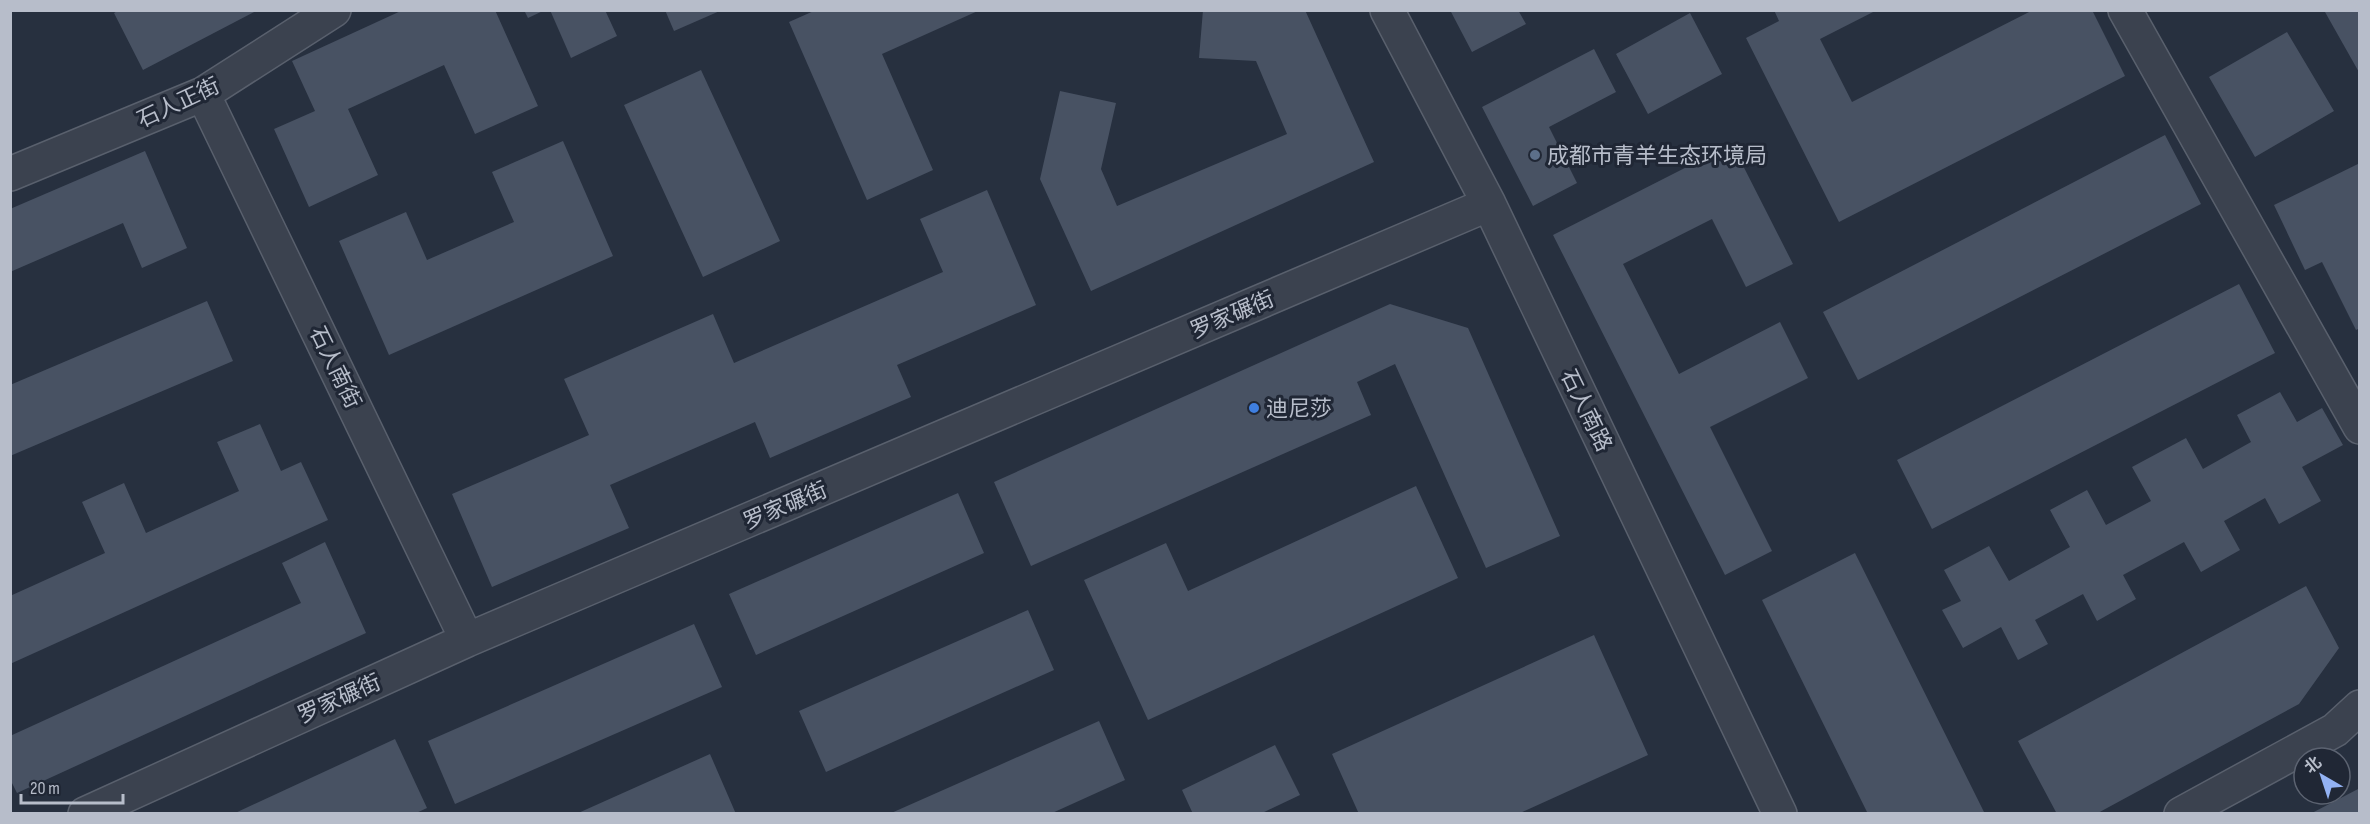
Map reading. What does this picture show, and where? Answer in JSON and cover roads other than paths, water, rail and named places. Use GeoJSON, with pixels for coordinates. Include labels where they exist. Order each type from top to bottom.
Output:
{"type":"FeatureCollection","features":[{"type":"Feature","properties":{"kind":"street","name":"石人正街"},"geometry":{"type":"LineString","coordinates":[[10,174],[203,94],[334,10]]}},
{"type":"Feature","properties":{"kind":"street","name":"石人南路"},"geometry":{"type":"LineString","coordinates":[[1387,10],[1489,204],[1780,813]]}},
{"type":"Feature","properties":{"kind":"street"},"geometry":{"type":"LineString","coordinates":[[2125,10],[2360,427]]}},
{"type":"Feature","properties":{"kind":"street","name":"石人南街"},"geometry":{"type":"LineString","coordinates":[[203,94],[467,640]]}},
{"type":"Feature","properties":{"kind":"street","name":"罗家碾街"},"geometry":{"type":"LineString","coordinates":[[85,813],[467,640],[1489,204]]}},
{"type":"Feature","properties":{"kind":"street"},"geometry":{"type":"LineString","coordinates":[[2181,813],[2335,730],[2360,707]]}},
{"type":"Feature","properties":{"kind":"place","name":"成都市青羊生态环境局"},"geometry":{"type":"Point","coordinates":[1535,155]}},
{"type":"Feature","properties":{"kind":"place","name":"迪尼莎"},"geometry":{"type":"Point","coordinates":[1254,408]}}]}
